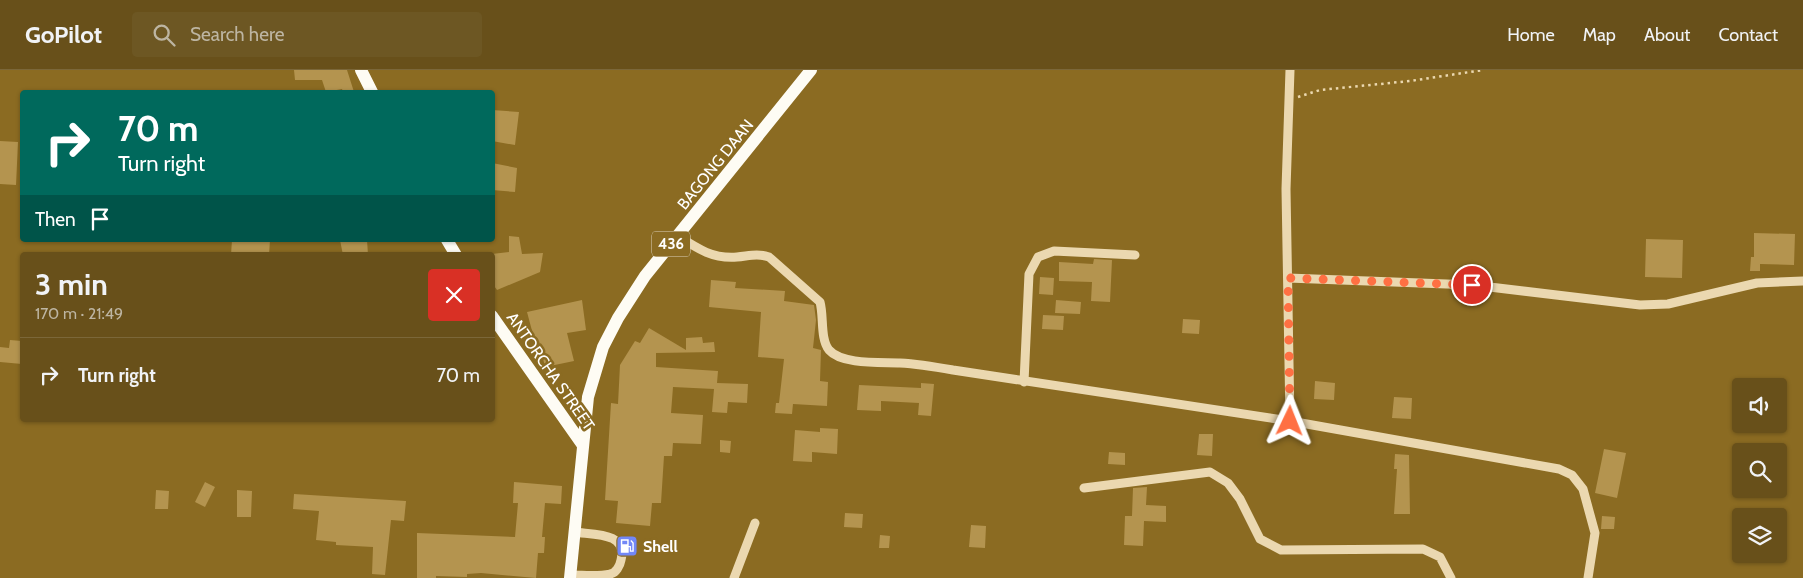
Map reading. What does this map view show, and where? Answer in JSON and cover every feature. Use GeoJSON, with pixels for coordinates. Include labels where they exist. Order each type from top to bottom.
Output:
{"type":"FeatureCollection","features":[{"type":"Feature","properties":{"kind":"main road"},"geometry":{"type":"LineString","coordinates":[[361,70],[371,90]]}},
{"type":"Feature","properties":{"kind":"main road","name":"BAGONG DAAN"},"geometry":{"type":"LineString","coordinates":[[582,444],[588,397],[603,347],[618,318],[640,283],[811,70]]}},
{"type":"Feature","properties":{"kind":"main road","name":"ANTORCHA STREET"},"geometry":{"type":"LineString","coordinates":[[495,320],[582,444]]}},
{"type":"Feature","properties":{"kind":"main road","name":"436"},"geometry":{"type":"LineString","coordinates":[[570,576],[582,444]]}},
{"type":"Feature","properties":{"kind":"street"},"geometry":{"type":"LineString","coordinates":[[1290,70],[1286,189],[1290,421]]}},
{"type":"Feature","properties":{"kind":"street"},"geometry":{"type":"LineString","coordinates":[[678,236],[710,255],[738,257],[761,254],[769,257],[820,302],[826,344],[830,352],[841,358],[953,370],[1290,421],[1559,470],[1572,475],[1583,489],[1595,533],[1588,578]]}},
{"type":"Feature","properties":{"kind":"street"},"geometry":{"type":"LineString","coordinates":[[1024,382],[1029,274],[1038,257],[1054,251],[1135,255]]}},
{"type":"Feature","properties":{"kind":"street"},"geometry":{"type":"LineString","coordinates":[[1288,278],[1472,285],[1640,305],[1668,304],[1756,283],[1803,281]]}},
{"type":"Feature","properties":{"kind":"street"},"geometry":{"type":"LineString","coordinates":[[1084,488],[1210,472],[1228,483],[1240,499],[1260,539],[1281,550],[1423,549],[1440,557],[1451,578]]}},
{"type":"Feature","properties":{"kind":"street"},"geometry":{"type":"LineString","coordinates":[[734,578],[755,523]]}},
{"type":"Feature","properties":{"kind":"street"},"geometry":{"type":"LineString","coordinates":[[570,576],[610,574],[620,566],[623,554],[622,545],[613,538],[574,532]]}},
{"type":"Feature","properties":{"kind":"path"},"geometry":{"type":"LineString","coordinates":[[1290,100],[1320,90],[1410,81],[1483,70]]}},
{"type":"Feature","properties":{"kind":"building"},"geometry":{"type":"Polygon","coordinates":[[[294,70],[347,70],[353,90],[325,90],[322,80],[295,80],[294,70]]]}},
{"type":"Feature","properties":{"kind":"building"},"geometry":{"type":"Polygon","coordinates":[[[495,110],[519,112],[515,145],[495,142],[495,110]]]}},
{"type":"Feature","properties":{"kind":"building"},"geometry":{"type":"Polygon","coordinates":[[[0,141],[18,142],[16,185],[0,184],[0,141]]]}},
{"type":"Feature","properties":{"kind":"building"},"geometry":{"type":"Polygon","coordinates":[[[495,164],[517,168],[515,192],[495,190],[495,164]]]}},
{"type":"Feature","properties":{"kind":"building"},"geometry":{"type":"Polygon","coordinates":[[[1754,233],[1795,234],[1794,265],[1760,264],[1760,271],[1750,271],[1751,257],[1754,257],[1754,233]]]}},
{"type":"Feature","properties":{"kind":"building"},"geometry":{"type":"Polygon","coordinates":[[[509,236],[519,237],[522,254],[543,253],[540,272],[497,290],[495,287],[495,254],[509,252],[509,236]]]}},
{"type":"Feature","properties":{"kind":"building"},"geometry":{"type":"Polygon","coordinates":[[[1646,239],[1683,240],[1682,278],[1645,277],[1646,239]]]}},
{"type":"Feature","properties":{"kind":"building"},"geometry":{"type":"Polygon","coordinates":[[[232,242],[270,242],[269,252],[231,252],[232,242]]]}},
{"type":"Feature","properties":{"kind":"building"},"geometry":{"type":"Polygon","coordinates":[[[340,242],[367,242],[368,252],[342,252],[340,242]]]}},
{"type":"Feature","properties":{"kind":"building"},"geometry":{"type":"Polygon","coordinates":[[[1094,259],[1112,260],[1110,302],[1091,301],[1092,282],[1059,281],[1059,262],[1093,264],[1094,259]]]}},
{"type":"Feature","properties":{"kind":"building"},"geometry":{"type":"Polygon","coordinates":[[[1040,277],[1054,278],[1053,295],[1039,294],[1040,277]]]}},
{"type":"Feature","properties":{"kind":"building"},"geometry":{"type":"Polygon","coordinates":[[[711,280],[736,282],[735,288],[785,291],[784,301],[814,305],[816,320],[813,348],[821,350],[820,381],[828,382],[827,406],[793,404],[792,414],[775,413],[776,403],[779,403],[784,359],[758,357],[761,312],[709,307],[711,280]]]}},
{"type":"Feature","properties":{"kind":"building"},"geometry":{"type":"Polygon","coordinates":[[[582,300],[586,330],[567,333],[574,361],[545,367],[539,341],[535,342],[527,312],[582,300]]]}},
{"type":"Feature","properties":{"kind":"building"},"geometry":{"type":"Polygon","coordinates":[[[1056,300],[1081,302],[1080,314],[1055,313],[1056,300]]]}},
{"type":"Feature","properties":{"kind":"building"},"geometry":{"type":"Polygon","coordinates":[[[1043,315],[1064,316],[1063,330],[1042,329],[1043,315]]]}},
{"type":"Feature","properties":{"kind":"building"},"geometry":{"type":"Polygon","coordinates":[[[1183,319],[1200,320],[1199,334],[1182,333],[1183,319]]]}},
{"type":"Feature","properties":{"kind":"building"},"geometry":{"type":"Polygon","coordinates":[[[649,328],[686,350],[686,338],[702,337],[703,343],[714,342],[715,352],[656,353],[656,367],[718,371],[717,383],[748,384],[747,403],[728,402],[727,413],[712,412],[714,389],[673,387],[671,413],[703,415],[701,444],[673,443],[672,456],[664,456],[661,503],[652,503],[650,526],[616,523],[618,501],[605,500],[611,403],[618,404],[620,365],[635,341],[640,343],[649,328]]]}},
{"type":"Feature","properties":{"kind":"building"},"geometry":{"type":"Polygon","coordinates":[[[10,340],[20,341],[20,364],[0,362],[0,347],[9,348],[10,340]]]}},
{"type":"Feature","properties":{"kind":"building"},"geometry":{"type":"Polygon","coordinates":[[[1315,381],[1335,383],[1334,400],[1314,399],[1315,381]]]}},
{"type":"Feature","properties":{"kind":"building"},"geometry":{"type":"Polygon","coordinates":[[[921,383],[934,384],[931,416],[918,415],[919,403],[881,401],[881,411],[857,410],[859,385],[921,388],[921,383]]]}},
{"type":"Feature","properties":{"kind":"building"},"geometry":{"type":"Polygon","coordinates":[[[1394,397],[1412,398],[1411,419],[1392,418],[1394,397]]]}},
{"type":"Feature","properties":{"kind":"building"},"geometry":{"type":"Polygon","coordinates":[[[820,428],[838,429],[837,454],[812,452],[812,462],[793,461],[795,430],[820,432],[820,428]]]}},
{"type":"Feature","properties":{"kind":"building"},"geometry":{"type":"Polygon","coordinates":[[[1199,434],[1213,434],[1212,456],[1197,455],[1199,434]]]}},
{"type":"Feature","properties":{"kind":"building"},"geometry":{"type":"Polygon","coordinates":[[[720,440],[731,441],[730,453],[720,452],[720,440]]]}},
{"type":"Feature","properties":{"kind":"building"},"geometry":{"type":"Polygon","coordinates":[[[1604,449],[1626,453],[1617,498],[1595,493],[1604,449]]]}},
{"type":"Feature","properties":{"kind":"building"},"geometry":{"type":"Polygon","coordinates":[[[1109,452],[1125,453],[1125,465],[1108,464],[1109,452]]]}},
{"type":"Feature","properties":{"kind":"building"},"geometry":{"type":"Polygon","coordinates":[[[1395,454],[1409,455],[1410,514],[1394,514],[1397,469],[1394,469],[1395,454]]]}},
{"type":"Feature","properties":{"kind":"building"},"geometry":{"type":"Polygon","coordinates":[[[205,482],[215,487],[205,507],[195,502],[205,482]]]}},
{"type":"Feature","properties":{"kind":"building"},"geometry":{"type":"Polygon","coordinates":[[[514,482],[562,486],[561,504],[545,503],[542,537],[545,537],[544,553],[538,553],[536,578],[481,573],[467,574],[467,577],[436,576],[436,578],[417,578],[417,533],[515,537],[518,503],[513,503],[514,482]]]}},
{"type":"Feature","properties":{"kind":"building"},"geometry":{"type":"Polygon","coordinates":[[[1147,487],[1146,505],[1166,506],[1166,522],[1144,521],[1143,546],[1124,545],[1125,516],[1132,516],[1133,488],[1147,487]]]}},
{"type":"Feature","properties":{"kind":"building"},"geometry":{"type":"Polygon","coordinates":[[[156,490],[169,491],[168,509],[155,509],[156,490]]]}},
{"type":"Feature","properties":{"kind":"building"},"geometry":{"type":"Polygon","coordinates":[[[237,490],[252,491],[251,517],[237,517],[237,490]]]}},
{"type":"Feature","properties":{"kind":"building"},"geometry":{"type":"Polygon","coordinates":[[[294,494],[406,501],[404,521],[391,520],[385,575],[372,574],[373,547],[336,545],[336,542],[316,540],[319,511],[293,509],[294,494]]]}},
{"type":"Feature","properties":{"kind":"building"},"geometry":{"type":"Polygon","coordinates":[[[845,513],[863,514],[862,528],[844,527],[845,513]]]}},
{"type":"Feature","properties":{"kind":"building"},"geometry":{"type":"Polygon","coordinates":[[[1602,516],[1615,517],[1614,529],[1601,529],[1602,516]]]}},
{"type":"Feature","properties":{"kind":"building"},"geometry":{"type":"Polygon","coordinates":[[[971,525],[986,526],[985,548],[969,547],[971,525]]]}},
{"type":"Feature","properties":{"kind":"building"},"geometry":{"type":"Polygon","coordinates":[[[880,535],[890,536],[889,548],[879,548],[880,535]]]}},
{"type":"Feature","properties":{"kind":"place","name":"Shell"},"geometry":{"type":"Point","coordinates":[627,546]}},
{"type":"Feature","properties":{"kind":"route"},"geometry":{"type":"LineString","coordinates":[[1290,421],[1288,278],[1472,285]]}}]}
